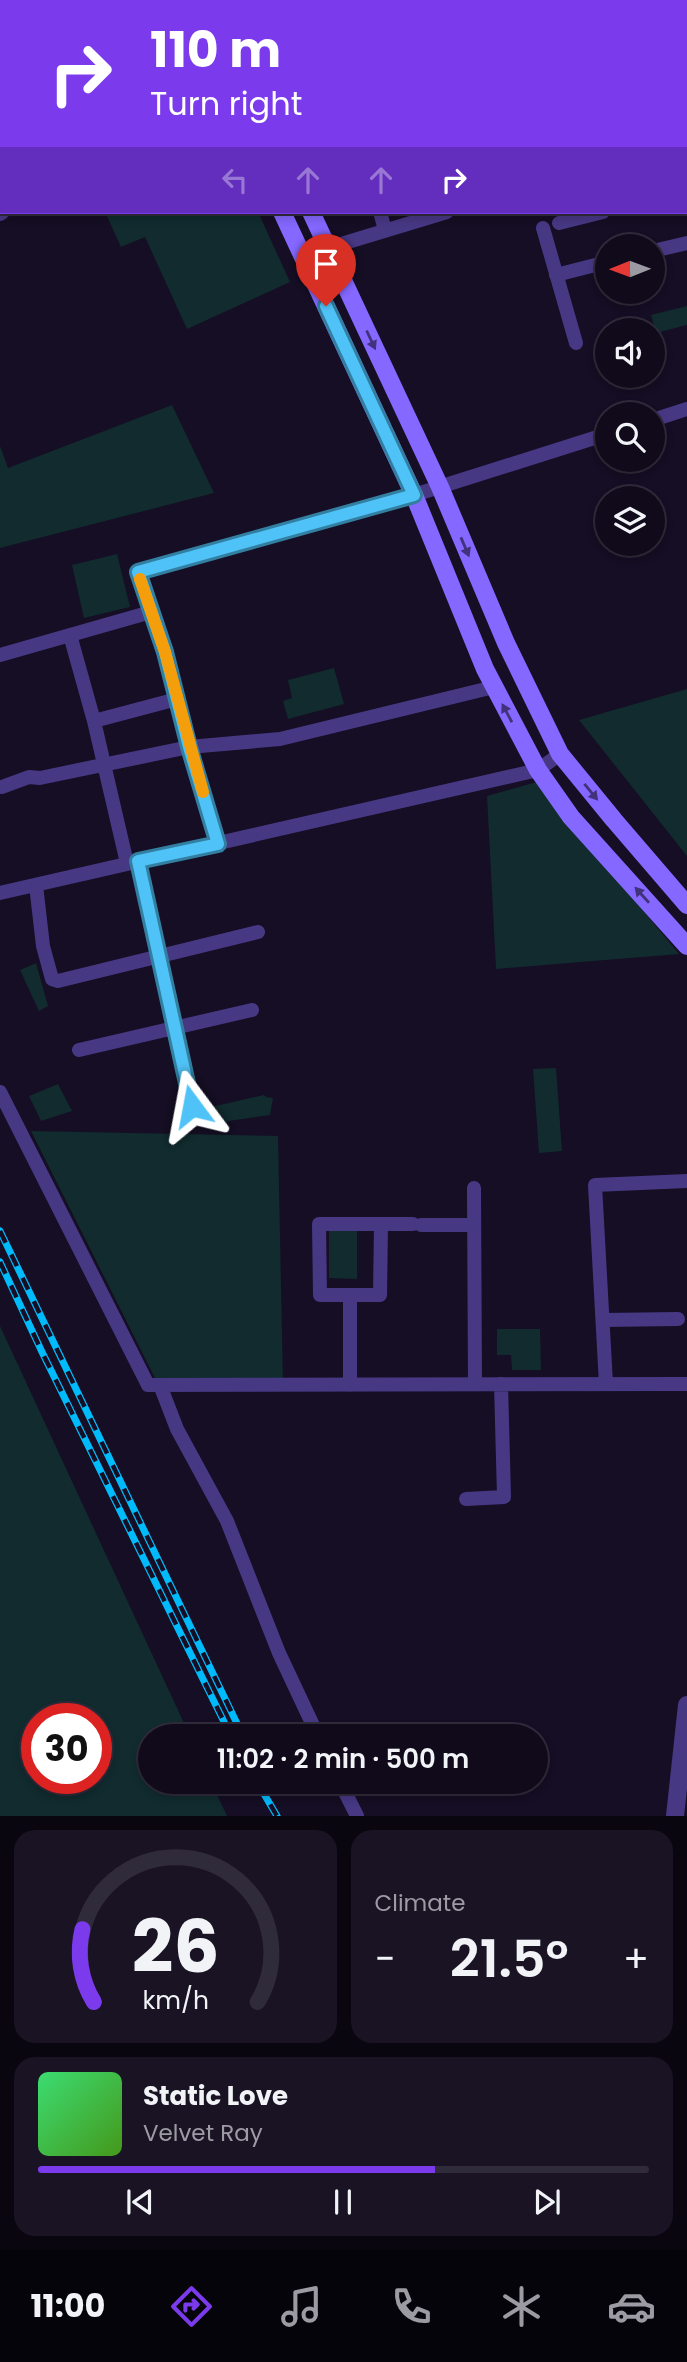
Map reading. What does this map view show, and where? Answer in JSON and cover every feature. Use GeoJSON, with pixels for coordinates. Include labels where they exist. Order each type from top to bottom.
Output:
{"type":"FeatureCollection","features":[{"type":"Feature","properties":{"kind":"main road"},"geometry":{"type":"LineString","coordinates":[[283,214],[414,495],[494,687],[538,770],[571,817],[687,946]]}},
{"type":"Feature","properties":{"kind":"main road"},"geometry":{"type":"LineString","coordinates":[[312,214],[440,487],[506,643],[560,754],[687,905]]}},
{"type":"Feature","properties":{"kind":"street"},"geometry":{"type":"LineString","coordinates":[[381,214],[385,230]]}},
{"type":"Feature","properties":{"kind":"street"},"geometry":{"type":"LineString","coordinates":[[328,248],[440,214]]}},
{"type":"Feature","properties":{"kind":"street"},"geometry":{"type":"LineString","coordinates":[[559,223],[595,214]]}},
{"type":"Feature","properties":{"kind":"street"},"geometry":{"type":"LineString","coordinates":[[543,228],[576,343]]}},
{"type":"Feature","properties":{"kind":"street"},"geometry":{"type":"LineString","coordinates":[[665,248],[687,243]]}},
{"type":"Feature","properties":{"kind":"street"},"geometry":{"type":"LineString","coordinates":[[556,275],[595,265]]}},
{"type":"Feature","properties":{"kind":"street"},"geometry":{"type":"LineString","coordinates":[[665,416],[687,409]]}},
{"type":"Feature","properties":{"kind":"street"},"geometry":{"type":"LineString","coordinates":[[218,844],[138,572],[414,495],[595,438]]}},
{"type":"Feature","properties":{"kind":"street"},"geometry":{"type":"LineString","coordinates":[[0,655],[151,612]]}},
{"type":"Feature","properties":{"kind":"street"},"geometry":{"type":"LineString","coordinates":[[70,635],[159,954],[192,1106]]}},
{"type":"Feature","properties":{"kind":"street"},"geometry":{"type":"LineString","coordinates":[[2,787],[29,777],[40,778],[189,747],[280,738],[494,687]]}},
{"type":"Feature","properties":{"kind":"street"},"geometry":{"type":"LineString","coordinates":[[94,721],[177,699]]}},
{"type":"Feature","properties":{"kind":"street"},"geometry":{"type":"LineString","coordinates":[[0,893],[538,770],[560,754]]}},
{"type":"Feature","properties":{"kind":"street"},"geometry":{"type":"LineString","coordinates":[[36,886],[44,946],[52,979],[58,981],[159,954],[258,932]]}},
{"type":"Feature","properties":{"kind":"street"},"geometry":{"type":"LineString","coordinates":[[79,1050],[252,1010]]}},
{"type":"Feature","properties":{"kind":"street"},"geometry":{"type":"LineString","coordinates":[[0,1092],[148,1385],[687,1384]]}},
{"type":"Feature","properties":{"kind":"street"},"geometry":{"type":"LineString","coordinates":[[606,1384],[595,1185],[687,1181]]}},
{"type":"Feature","properties":{"kind":"street"},"geometry":{"type":"LineString","coordinates":[[474,1188],[475,1384]]}},
{"type":"Feature","properties":{"kind":"street"},"geometry":{"type":"LineString","coordinates":[[381,1225],[380,1295],[320,1294],[319,1224],[474,1225]]}},
{"type":"Feature","properties":{"kind":"street"},"geometry":{"type":"LineString","coordinates":[[350,1295],[350,1385]]}},
{"type":"Feature","properties":{"kind":"street"},"geometry":{"type":"LineString","coordinates":[[603,1320],[678,1320]]}},
{"type":"Feature","properties":{"kind":"street"},"geometry":{"type":"LineString","coordinates":[[466,1499],[504,1497],[501,1384]]}},
{"type":"Feature","properties":{"kind":"street"},"geometry":{"type":"LineString","coordinates":[[160,1385],[177,1429],[227,1521],[279,1653],[312,1724]]}},
{"type":"Feature","properties":{"kind":"street"},"geometry":{"type":"LineString","coordinates":[[675,1816],[682,1792],[687,1705]]}},
{"type":"Feature","properties":{"kind":"street"},"geometry":{"type":"LineString","coordinates":[[346,1794],[357,1816]]}},
{"type":"Feature","properties":{"kind":"green space"},"geometry":{"type":"Polygon","coordinates":[[[106,214],[259,214],[290,282],[187,329],[145,237],[121,247],[106,214]]]}},
{"type":"Feature","properties":{"kind":"green space"},"geometry":{"type":"Polygon","coordinates":[[[687,306],[687,325],[665,331],[665,318],[652,318],[651,315],[687,306]]]}},
{"type":"Feature","properties":{"kind":"green space"},"geometry":{"type":"Polygon","coordinates":[[[172,405],[214,493],[0,548],[0,446],[8,468],[172,405]]]}},
{"type":"Feature","properties":{"kind":"green space"},"geometry":{"type":"Polygon","coordinates":[[[117,554],[130,607],[84,618],[72,565],[117,554]]]}},
{"type":"Feature","properties":{"kind":"green space"},"geometry":{"type":"Polygon","coordinates":[[[334,668],[344,704],[288,719],[283,701],[292,698],[288,680],[334,668]]]}},
{"type":"Feature","properties":{"kind":"green space"},"geometry":{"type":"Polygon","coordinates":[[[687,689],[687,856],[579,720],[687,689]]]}},
{"type":"Feature","properties":{"kind":"green space"},"geometry":{"type":"Polygon","coordinates":[[[537,782],[679,954],[496,969],[487,796],[537,782]]]}},
{"type":"Feature","properties":{"kind":"green space"},"geometry":{"type":"Polygon","coordinates":[[[36,963],[48,1006],[39,1011],[20,970],[36,963]]]}},
{"type":"Feature","properties":{"kind":"green space"},"geometry":{"type":"Polygon","coordinates":[[[556,1068],[562,1151],[539,1153],[533,1069],[556,1068]]]}},
{"type":"Feature","properties":{"kind":"green space"},"geometry":{"type":"Polygon","coordinates":[[[58,1084],[72,1111],[41,1121],[29,1096],[58,1084]]]}},
{"type":"Feature","properties":{"kind":"green space"},"geometry":{"type":"Polygon","coordinates":[[[264,1095],[273,1098],[270,1115],[222,1122],[220,1115],[211,1115],[211,1107],[264,1095]]]}},
{"type":"Feature","properties":{"kind":"green space"},"geometry":{"type":"Polygon","coordinates":[[[31,1131],[278,1136],[283,1384],[156,1380],[31,1131]]]}},
{"type":"Feature","properties":{"kind":"green space"},"geometry":{"type":"Polygon","coordinates":[[[329,1228],[357,1229],[357,1279],[329,1278],[329,1228]]]}},
{"type":"Feature","properties":{"kind":"green space"},"geometry":{"type":"Polygon","coordinates":[[[0,1326],[184,1724],[138,1724],[138,1794],[217,1794],[227,1816],[0,1816],[0,1326]]]}},
{"type":"Feature","properties":{"kind":"green space"},"geometry":{"type":"Polygon","coordinates":[[[497,1329],[540,1329],[541,1370],[512,1370],[511,1355],[497,1355],[497,1329]]]}},
{"type":"Feature","properties":{"kind":"railway"},"geometry":{"type":"LineString","coordinates":[[0,1231],[237,1724]]}},
{"type":"Feature","properties":{"kind":"railway"},"geometry":{"type":"LineString","coordinates":[[0,1262],[225,1724]]}},
{"type":"Feature","properties":{"kind":"railway"},"geometry":{"type":"LineString","coordinates":[[264,1794],[277,1816]]}},
{"type":"Feature","properties":{"kind":"slow traffic"},"geometry":{"type":"LineString","coordinates":[[140,579],[165,652],[203,792]]}},
{"type":"Feature","properties":{"kind":"route"},"geometry":{"type":"LineString","coordinates":[[192,1106],[138,861],[218,844],[189,747],[165,652],[138,572],[414,495],[326,306]]}}]}
